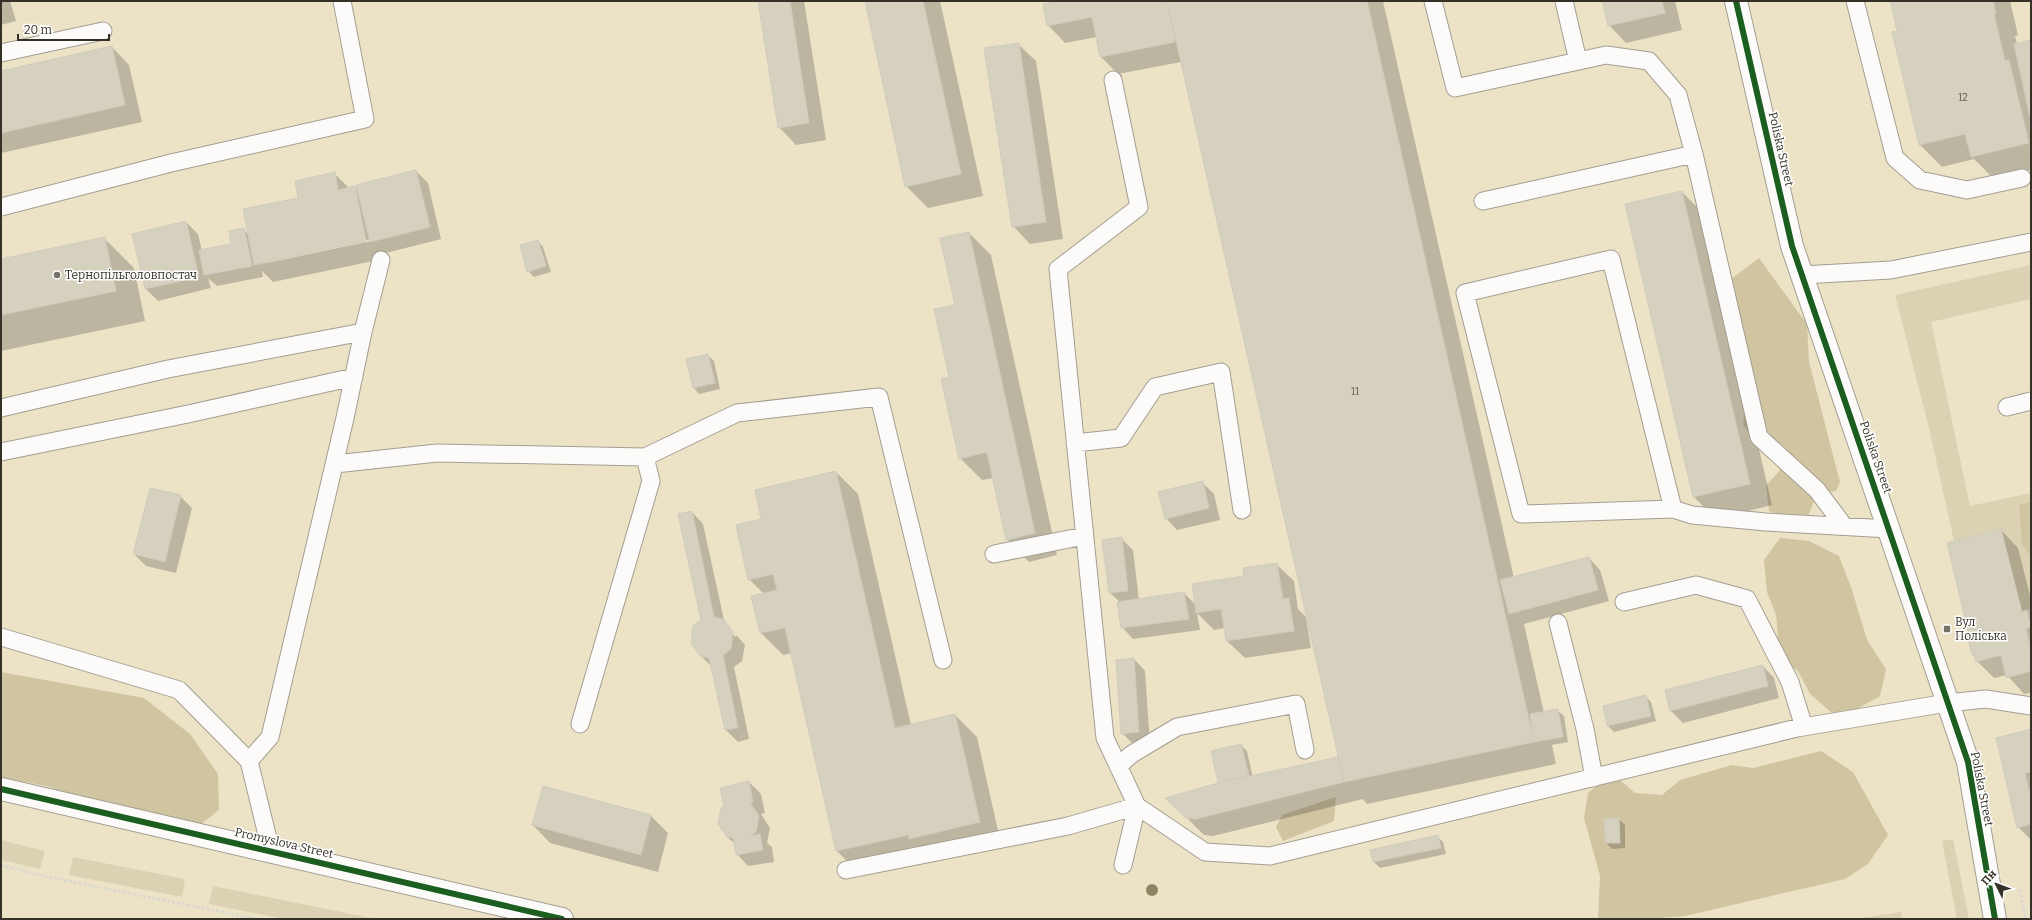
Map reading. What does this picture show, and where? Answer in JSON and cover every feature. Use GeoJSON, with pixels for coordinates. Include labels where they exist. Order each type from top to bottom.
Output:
{"type":"FeatureCollection","features":[{"type":"Feature","properties":{"kind":"street","name":"Poliska Street"},"geometry":{"type":"LineString","coordinates":[[1736,1],[1792,246],[1968,762],[1995,919]]}},
{"type":"Feature","properties":{"kind":"street","name":"Promyslova Street"},"geometry":{"type":"LineString","coordinates":[[1,789],[562,919]]}},
{"type":"Feature","properties":{"kind":"lane"},"geometry":{"type":"LineString","coordinates":[[1,207],[171,163],[366,119],[342,1]]}},
{"type":"Feature","properties":{"kind":"lane"},"geometry":{"type":"LineString","coordinates":[[1433,1],[1455,88],[1606,55],[1649,61],[1678,95],[1694,154],[1759,437],[1817,490],[1844,526]]}},
{"type":"Feature","properties":{"kind":"lane"},"geometry":{"type":"LineString","coordinates":[[1564,1],[1578,61]]}},
{"type":"Feature","properties":{"kind":"lane"},"geometry":{"type":"LineString","coordinates":[[1855,1],[1895,158],[1920,180],[1967,190],[2022,178]]}},
{"type":"Feature","properties":{"kind":"lane"},"geometry":{"type":"LineString","coordinates":[[1,53],[103,31]]}},
{"type":"Feature","properties":{"kind":"lane"},"geometry":{"type":"LineString","coordinates":[[1113,80],[1139,207],[1058,269],[1105,738],[1137,806],[1205,852],[1270,856],[1804,727],[1947,703],[1986,700],[2031,706]]}},
{"type":"Feature","properties":{"kind":"lane"},"geometry":{"type":"LineString","coordinates":[[1483,200],[1694,154]]}},
{"type":"Feature","properties":{"kind":"lane"},"geometry":{"type":"LineString","coordinates":[[1802,275],[1891,270],[2031,242]]}},
{"type":"Feature","properties":{"kind":"lane"},"geometry":{"type":"LineString","coordinates":[[1673,509],[1611,259],[1465,293],[1521,514],[1673,509],[1692,515],[1766,522],[1888,529]]}},
{"type":"Feature","properties":{"kind":"lane"},"geometry":{"type":"LineString","coordinates":[[249,761],[270,737],[335,464],[363,332],[381,260]]}},
{"type":"Feature","properties":{"kind":"lane"},"geometry":{"type":"LineString","coordinates":[[1,408],[168,368],[363,332]]}},
{"type":"Feature","properties":{"kind":"lane"},"geometry":{"type":"LineString","coordinates":[[1075,443],[1121,438],[1155,386],[1221,372],[1242,510]]}},
{"type":"Feature","properties":{"kind":"lane"},"geometry":{"type":"LineString","coordinates":[[1,452],[188,414],[354,377]]}},
{"type":"Feature","properties":{"kind":"lane"},"geometry":{"type":"LineString","coordinates":[[335,464],[436,453],[645,457],[737,413],[879,397],[943,660]]}},
{"type":"Feature","properties":{"kind":"lane"},"geometry":{"type":"LineString","coordinates":[[2007,407],[2031,401]]}},
{"type":"Feature","properties":{"kind":"lane"},"geometry":{"type":"LineString","coordinates":[[580,724],[651,481],[645,457]]}},
{"type":"Feature","properties":{"kind":"lane"},"geometry":{"type":"LineString","coordinates":[[994,554],[1084,536]]}},
{"type":"Feature","properties":{"kind":"lane"},"geometry":{"type":"LineString","coordinates":[[1624,602],[1696,585],[1747,599],[1790,682],[1804,727]]}},
{"type":"Feature","properties":{"kind":"lane"},"geometry":{"type":"LineString","coordinates":[[1558,623],[1585,729],[1594,778]]}},
{"type":"Feature","properties":{"kind":"lane"},"geometry":{"type":"LineString","coordinates":[[1,637],[179,690],[249,761],[271,852]]}},
{"type":"Feature","properties":{"kind":"lane"},"geometry":{"type":"LineString","coordinates":[[1118,766],[1132,754],[1177,727],[1296,704],[1305,750]]}},
{"type":"Feature","properties":{"kind":"lane"},"geometry":{"type":"LineString","coordinates":[[1123,865],[1137,806]]}},
{"type":"Feature","properties":{"kind":"lane"},"geometry":{"type":"LineString","coordinates":[[846,870],[1068,826],[1137,806]]}},
{"type":"Feature","properties":{"kind":"path"},"geometry":{"type":"LineString","coordinates":[[1,865],[43,876],[257,919]]}},
{"type":"Feature","properties":{"kind":"shaded area"},"geometry":{"type":"Polygon","coordinates":[[[1,1],[2031,1],[2031,919],[1,919],[1,1]]]}},
{"type":"Feature","properties":{"kind":"shaded area"},"geometry":{"type":"Polygon","coordinates":[[[1759,258],[1807,324],[1809,362],[1840,482],[1836,491],[1826,492],[1798,478],[1814,501],[1807,519],[1796,522],[1769,511],[1766,486],[1780,470],[1743,425],[1749,371],[1727,282],[1759,258]]]}},
{"type":"Feature","properties":{"kind":"shaded area"},"geometry":{"type":"Polygon","coordinates":[[[2031,265],[2031,299],[1931,322],[1970,506],[2031,493],[2031,609],[2022,612],[2001,529],[1954,541],[1929,428],[1895,295],[2031,265]]]}},
{"type":"Feature","properties":{"kind":"shaded area"},"geometry":{"type":"Polygon","coordinates":[[[2031,502],[2031,557],[2022,544],[2019,504],[2031,502]]]}},
{"type":"Feature","properties":{"kind":"shaded area"},"geometry":{"type":"Polygon","coordinates":[[[1780,538],[1809,541],[1839,556],[1852,590],[1867,640],[1886,669],[1880,696],[1857,709],[1832,713],[1810,694],[1798,671],[1787,664],[1778,638],[1776,615],[1767,592],[1764,560],[1780,538]]]}},
{"type":"Feature","properties":{"kind":"shaded area"},"geometry":{"type":"Polygon","coordinates":[[[1,672],[144,698],[190,734],[218,774],[219,810],[185,837],[105,805],[46,786],[1,777],[1,672]]]}},
{"type":"Feature","properties":{"kind":"shaded area"},"geometry":{"type":"Polygon","coordinates":[[[1821,751],[1853,772],[1888,835],[1868,864],[1845,879],[1685,916],[1643,919],[1598,919],[1600,876],[1584,818],[1588,793],[1605,779],[1619,779],[1635,793],[1662,795],[1680,780],[1732,765],[1753,768],[1821,751]]]}},
{"type":"Feature","properties":{"kind":"shaded area"},"geometry":{"type":"Polygon","coordinates":[[[1336,797],[1334,821],[1283,841],[1276,827],[1282,815],[1336,797]]]}},
{"type":"Feature","properties":{"kind":"shaded area"},"geometry":{"type":"Polygon","coordinates":[[[1953,839],[1969,919],[1957,919],[1942,841],[1953,839]]]}},
{"type":"Feature","properties":{"kind":"shaded area"},"geometry":{"type":"Polygon","coordinates":[[[1,840],[45,851],[40,869],[1,860],[1,840]]]}},
{"type":"Feature","properties":{"kind":"shaded area"},"geometry":{"type":"Polygon","coordinates":[[[73,857],[185,879],[182,897],[69,875],[73,857]]]}},
{"type":"Feature","properties":{"kind":"shaded area"},"geometry":{"type":"Polygon","coordinates":[[[213,886],[376,919],[284,919],[209,904],[213,886]]]}},
{"type":"Feature","properties":{"kind":"shaded area"},"geometry":{"type":"Polygon","coordinates":[[[1901,912],[1902,919],[1855,919],[1901,912]]]}},
{"type":"Feature","properties":{"kind":"building"},"geometry":{"type":"Polygon","coordinates":[[[758,1],[790,1],[809,123],[778,128],[758,1]]]}},
{"type":"Feature","properties":{"kind":"building"},"geometry":{"type":"Polygon","coordinates":[[[865,1],[923,1],[961,174],[905,187],[865,1]]]}},
{"type":"Feature","properties":{"kind":"building"},"geometry":{"type":"Polygon","coordinates":[[[1059,1],[1167,1],[1175,42],[1100,57],[1092,17],[1047,26],[1043,4],[1059,1]]]}},
{"type":"Feature","properties":{"kind":"building"},"geometry":{"type":"Polygon","coordinates":[[[1167,1],[1367,1],[1534,742],[1344,782],[1167,1]]]}},
{"type":"Feature","properties":{"kind":"building"},"geometry":{"type":"Polygon","coordinates":[[[1602,1],[1662,1],[1665,13],[1608,26],[1602,1]]]}},
{"type":"Feature","properties":{"kind":"building"},"geometry":{"type":"Polygon","coordinates":[[[1890,1],[1993,1],[1996,13],[1994,14],[2005,61],[2009,60],[2029,143],[1971,157],[1965,134],[1919,145],[1892,32],[1897,31],[1890,1]]]}},
{"type":"Feature","properties":{"kind":"building"},"geometry":{"type":"Polygon","coordinates":[[[2031,40],[2031,122],[2014,44],[2031,40]]]}},
{"type":"Feature","properties":{"kind":"building"},"geometry":{"type":"Polygon","coordinates":[[[1019,43],[1046,222],[1012,227],[984,48],[1019,43]]]}},
{"type":"Feature","properties":{"kind":"building"},"geometry":{"type":"Polygon","coordinates":[[[112,46],[125,105],[1,133],[1,71],[112,46]]]}},
{"type":"Feature","properties":{"kind":"building"},"geometry":{"type":"Polygon","coordinates":[[[416,170],[430,227],[370,242],[356,185],[416,170]]]}},
{"type":"Feature","properties":{"kind":"building"},"geometry":{"type":"Polygon","coordinates":[[[335,172],[338,190],[355,186],[366,241],[254,265],[243,209],[298,198],[295,181],[335,172]]]}},
{"type":"Feature","properties":{"kind":"building"},"geometry":{"type":"Polygon","coordinates":[[[1682,191],[1750,484],[1693,497],[1625,204],[1682,191]]]}},
{"type":"Feature","properties":{"kind":"building"},"geometry":{"type":"Polygon","coordinates":[[[186,221],[199,277],[145,289],[132,234],[186,221]]]}},
{"type":"Feature","properties":{"kind":"building"},"geometry":{"type":"Polygon","coordinates":[[[244,228],[252,266],[204,275],[199,250],[231,244],[229,231],[244,228]]]}},
{"type":"Feature","properties":{"kind":"building"},"geometry":{"type":"Polygon","coordinates":[[[969,232],[1035,533],[1006,540],[987,452],[959,459],[941,379],[949,377],[934,309],[955,305],[940,238],[969,232]]]}},
{"type":"Feature","properties":{"kind":"building","name":"Тернопільголовпостач"},"geometry":{"type":"Polygon","coordinates":[[[105,237],[116,291],[1,315],[1,259],[105,237]]]}},
{"type":"Feature","properties":{"kind":"building"},"geometry":{"type":"Polygon","coordinates":[[[538,240],[546,266],[527,272],[520,245],[538,240]]]}},
{"type":"Feature","properties":{"kind":"building"},"geometry":{"type":"Polygon","coordinates":[[[708,354],[715,383],[693,388],[686,359],[708,354]]]}},
{"type":"Feature","properties":{"kind":"building"},"geometry":{"type":"Polygon","coordinates":[[[836,471],[895,728],[955,714],[980,822],[909,839],[909,835],[836,851],[785,628],[760,633],[751,596],[777,590],[773,574],[748,580],[736,525],[761,519],[755,490],[836,471]]]}},
{"type":"Feature","properties":{"kind":"building"},"geometry":{"type":"Polygon","coordinates":[[[1203,481],[1209,508],[1165,519],[1158,492],[1203,481]]]}},
{"type":"Feature","properties":{"kind":"building"},"geometry":{"type":"Polygon","coordinates":[[[150,488],[181,495],[165,562],[133,554],[150,488]]]}},
{"type":"Feature","properties":{"kind":"building"},"geometry":{"type":"Polygon","coordinates":[[[692,511],[714,617],[723,619],[733,632],[731,649],[723,655],[738,728],[725,730],[709,658],[700,656],[691,643],[693,626],[701,620],[678,514],[692,511]]]}},
{"type":"Feature","properties":{"kind":"building"},"geometry":{"type":"Polygon","coordinates":[[[2001,529],[2022,612],[2027,610],[2031,627],[2026,629],[2031,650],[2031,671],[2006,678],[2001,655],[1976,662],[1974,655],[1972,655],[1967,635],[1969,635],[1947,543],[2001,529]]]}},
{"type":"Feature","properties":{"kind":"building"},"geometry":{"type":"Polygon","coordinates":[[[1122,537],[1128,591],[1109,593],[1102,540],[1122,537]]]}},
{"type":"Feature","properties":{"kind":"building"},"geometry":{"type":"Polygon","coordinates":[[[1589,557],[1598,590],[1509,614],[1500,580],[1589,557]]]}},
{"type":"Feature","properties":{"kind":"building"},"geometry":{"type":"Polygon","coordinates":[[[1277,563],[1283,599],[1289,598],[1294,631],[1226,641],[1221,609],[1196,613],[1192,584],[1244,576],[1243,568],[1277,563]]]}},
{"type":"Feature","properties":{"kind":"building"},"geometry":{"type":"Polygon","coordinates":[[[1184,592],[1189,619],[1121,628],[1117,602],[1184,592]]]}},
{"type":"Feature","properties":{"kind":"building"},"geometry":{"type":"Polygon","coordinates":[[[1134,658],[1139,732],[1121,734],[1116,660],[1134,658]]]}},
{"type":"Feature","properties":{"kind":"building"},"geometry":{"type":"Polygon","coordinates":[[[1763,665],[1768,686],[1670,711],[1665,690],[1763,665]]]}},
{"type":"Feature","properties":{"kind":"building"},"geometry":{"type":"Polygon","coordinates":[[[1646,695],[1651,716],[1607,726],[1603,706],[1646,695]]]}},
{"type":"Feature","properties":{"kind":"building"},"geometry":{"type":"Polygon","coordinates":[[[1558,709],[1563,737],[1534,742],[1530,714],[1558,709]]]}},
{"type":"Feature","properties":{"kind":"building"},"geometry":{"type":"Polygon","coordinates":[[[2031,729],[2031,772],[2025,773],[2031,798],[2031,824],[2017,828],[1996,738],[2031,729]]]}},
{"type":"Feature","properties":{"kind":"building"},"geometry":{"type":"Polygon","coordinates":[[[1241,744],[1249,776],[1218,783],[1211,751],[1241,744]]]}},
{"type":"Feature","properties":{"kind":"building"},"geometry":{"type":"Polygon","coordinates":[[[1338,757],[1344,782],[1196,819],[1186,818],[1165,798],[1218,783],[1338,757]]]}},
{"type":"Feature","properties":{"kind":"building"},"geometry":{"type":"Polygon","coordinates":[[[749,781],[753,802],[750,802],[759,816],[756,832],[749,836],[760,834],[763,850],[736,855],[733,838],[727,837],[718,824],[721,808],[724,806],[720,788],[749,781]]]}},
{"type":"Feature","properties":{"kind":"building"},"geometry":{"type":"Polygon","coordinates":[[[543,786],[651,815],[641,855],[532,825],[543,786]]]}},
{"type":"Feature","properties":{"kind":"building"},"geometry":{"type":"Polygon","coordinates":[[[1619,818],[1620,843],[1605,843],[1604,819],[1619,818]]]}},
{"type":"Feature","properties":{"kind":"building"},"geometry":{"type":"Polygon","coordinates":[[[1438,835],[1441,848],[1373,862],[1370,850],[1438,835]]]}},
{"type":"Feature","properties":{"kind":"cycle path"},"geometry":{"type":"LineString","coordinates":[[1736,1],[1792,246],[1968,762],[1995,919]]}},
{"type":"Feature","properties":{"kind":"cycle path"},"geometry":{"type":"LineString","coordinates":[[1,789],[562,919]]}},
{"type":"Feature","properties":{"kind":"place","name":"Тернопільголовпостач"},"geometry":{"type":"Point","coordinates":[57,275]}},
{"type":"Feature","properties":{"kind":"place","name":"Вул Поліська"},"geometry":{"type":"Point","coordinates":[1947,629]}}]}
